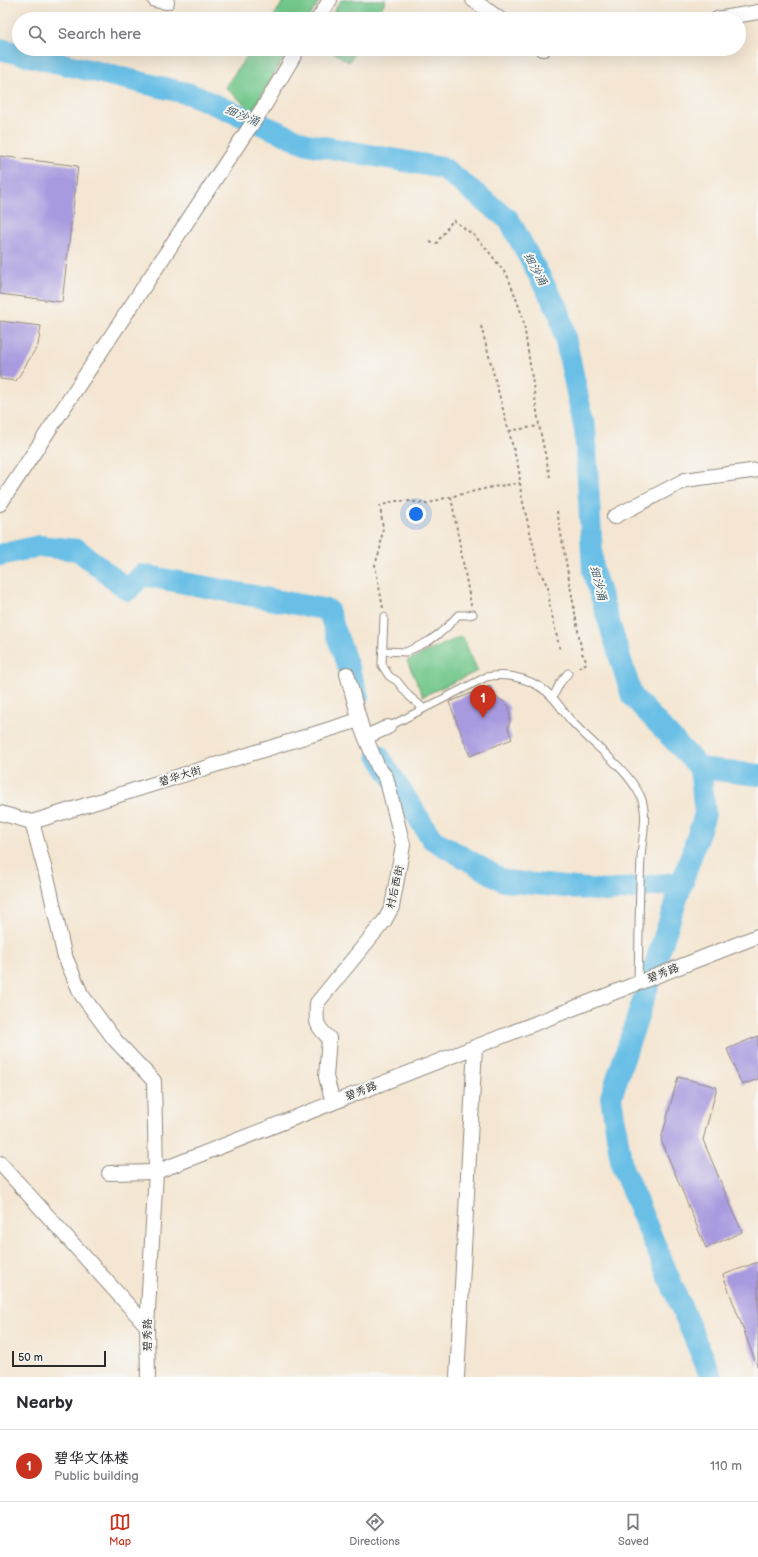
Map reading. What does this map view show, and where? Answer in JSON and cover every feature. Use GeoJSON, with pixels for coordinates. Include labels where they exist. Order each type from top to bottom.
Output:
{"type":"FeatureCollection","features":[{"type":"Feature","properties":{"kind":"street"},"geometry":{"type":"LineString","coordinates":[[322,12],[330,0]]}},
{"type":"Feature","properties":{"kind":"street"},"geometry":{"type":"LineString","coordinates":[[474,0],[490,12]]}},
{"type":"Feature","properties":{"kind":"street"},"geometry":{"type":"LineString","coordinates":[[746,14],[758,12]]}},
{"type":"Feature","properties":{"kind":"street"},"geometry":{"type":"LineString","coordinates":[[0,504],[263,108],[294,56]]}},
{"type":"Feature","properties":{"kind":"street"},"geometry":{"type":"LineString","coordinates":[[614,517],[685,480],[758,470]]}},
{"type":"Feature","properties":{"kind":"street","name":"村后西街"},"geometry":{"type":"LineString","coordinates":[[333,1102],[326,1077],[329,1038],[319,1028],[316,1019],[317,1003],[385,920],[392,907],[403,845],[386,777],[378,767],[359,720],[347,674]]}},
{"type":"Feature","properties":{"kind":"street","name":"碧华大街"},"geometry":{"type":"LineString","coordinates":[[32,822],[359,720]]}},
{"type":"Feature","properties":{"kind":"street"},"geometry":{"type":"LineString","coordinates":[[366,737],[388,727]]}},
{"type":"Feature","properties":{"kind":"street"},"geometry":{"type":"LineString","coordinates":[[0,813],[32,822],[49,885],[64,954],[81,994],[115,1040],[154,1080],[156,1172],[109,1173]]}},
{"type":"Feature","properties":{"kind":"street","name":"碧秀路"},"geometry":{"type":"LineString","coordinates":[[148,1377],[147,1326],[156,1172],[758,936]]}},
{"type":"Feature","properties":{"kind":"street"},"geometry":{"type":"LineString","coordinates":[[457,1377],[475,1047]]}},
{"type":"Feature","properties":{"kind":"street"},"geometry":{"type":"LineString","coordinates":[[0,1162],[147,1326]]}},
{"type":"Feature","properties":{"kind":"lane"},"geometry":{"type":"LineString","coordinates":[[383,651],[406,652],[429,641],[440,633],[458,614],[474,614]]}},
{"type":"Feature","properties":{"kind":"lane"},"geometry":{"type":"LineString","coordinates":[[384,617],[382,665],[389,676],[397,681],[409,696],[423,708]]}},
{"type":"Feature","properties":{"kind":"lane"},"geometry":{"type":"LineString","coordinates":[[388,727],[486,677],[499,674],[526,680],[540,687],[553,697],[568,718],[619,767],[640,797],[644,814],[641,858],[638,983]]}},
{"type":"Feature","properties":{"kind":"lane"},"geometry":{"type":"LineString","coordinates":[[553,697],[560,683],[568,674]]}},
{"type":"Feature","properties":{"kind":"path"},"geometry":{"type":"LineString","coordinates":[[430,242],[436,244],[454,220],[475,236],[508,277],[523,318],[539,425],[550,477]]}},
{"type":"Feature","properties":{"kind":"path"},"geometry":{"type":"LineString","coordinates":[[481,326],[519,470],[521,494],[540,570],[548,587],[550,607],[560,650]]}},
{"type":"Feature","properties":{"kind":"path"},"geometry":{"type":"LineString","coordinates":[[509,431],[539,425]]}},
{"type":"Feature","properties":{"kind":"path"},"geometry":{"type":"LineString","coordinates":[[384,617],[375,565],[380,549],[383,528],[380,506],[394,501],[408,501],[428,504],[492,486],[520,483]]}},
{"type":"Feature","properties":{"kind":"path"},"geometry":{"type":"LineString","coordinates":[[451,497],[466,584],[474,614]]}},
{"type":"Feature","properties":{"kind":"path"},"geometry":{"type":"LineString","coordinates":[[557,511],[582,653],[587,664],[580,667]]}},
{"type":"Feature","properties":{"kind":"green space"},"geometry":{"type":"Polygon","coordinates":[[[284,0],[320,0],[312,12],[276,12],[284,0]]]}},
{"type":"Feature","properties":{"kind":"green space"},"geometry":{"type":"Polygon","coordinates":[[[341,0],[386,0],[379,12],[333,12],[341,0]]]}},
{"type":"Feature","properties":{"kind":"green space"},"geometry":{"type":"Polygon","coordinates":[[[247,56],[285,56],[252,111],[225,87],[247,56]]]}},
{"type":"Feature","properties":{"kind":"green space"},"geometry":{"type":"Polygon","coordinates":[[[339,56],[353,56],[349,62],[339,56]]]}},
{"type":"Feature","properties":{"kind":"green space"},"geometry":{"type":"Polygon","coordinates":[[[462,636],[478,671],[423,696],[407,661],[462,636]]]}},
{"type":"Feature","properties":{"kind":"building"},"geometry":{"type":"Polygon","coordinates":[[[0,156],[78,166],[62,302],[0,294],[0,156]]]}},
{"type":"Feature","properties":{"kind":"building"},"geometry":{"type":"Polygon","coordinates":[[[0,321],[41,326],[38,345],[16,381],[0,379],[0,321]]]}},
{"type":"Feature","properties":{"kind":"building"},"geometry":{"type":"Polygon","coordinates":[[[490,686],[494,696],[509,707],[510,722],[508,728],[512,739],[470,756],[449,702],[490,686]]]}},
{"type":"Feature","properties":{"kind":"building"},"geometry":{"type":"Polygon","coordinates":[[[758,1036],[758,1079],[742,1085],[727,1049],[758,1036]]]}},
{"type":"Feature","properties":{"kind":"building"},"geometry":{"type":"Polygon","coordinates":[[[678,1077],[717,1087],[703,1140],[742,1232],[706,1248],[661,1140],[678,1077]]]}},
{"type":"Feature","properties":{"kind":"building"},"geometry":{"type":"Polygon","coordinates":[[[758,1262],[758,1366],[757,1366],[723,1275],[758,1262]]]}},
{"type":"Feature","properties":{"kind":"waterway","name":"细沙涌"},"geometry":{"type":"LineString","coordinates":[[0,49],[12,52]]}},
{"type":"Feature","properties":{"kind":"waterway","name":"细沙涌"},"geometry":{"type":"LineString","coordinates":[[30,56],[190,94],[307,144],[443,168],[509,220],[560,314],[585,430],[593,571],[632,696],[700,768],[758,775]]}},
{"type":"Feature","properties":{"kind":"waterway"},"geometry":{"type":"LineString","coordinates":[[0,555],[39,546],[78,550],[128,590],[142,575],[328,610],[358,696]]}},
{"type":"Feature","properties":{"kind":"waterway"},"geometry":{"type":"LineString","coordinates":[[378,755],[432,839],[504,881],[606,891],[683,882]]}},
{"type":"Feature","properties":{"kind":"waterway"},"geometry":{"type":"LineString","coordinates":[[700,768],[705,814],[611,1097],[622,1167],[711,1377]]}},
{"type":"Feature","properties":{"kind":"place","name":"碧华文体楼"},"geometry":{"type":"Point","coordinates":[483,718]}}]}
